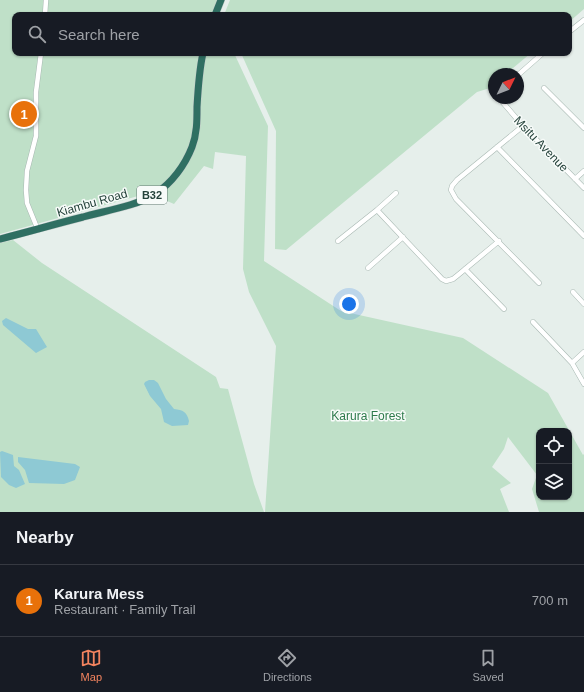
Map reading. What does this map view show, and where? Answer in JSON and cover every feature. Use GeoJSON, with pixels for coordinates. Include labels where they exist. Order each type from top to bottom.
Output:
{"type":"FeatureCollection","features":[{"type":"Feature","properties":{"kind":"highway"},"geometry":{"type":"LineString","coordinates":[[216,12],[221,0]]}},
{"type":"Feature","properties":{"kind":"highway","name":"Kiambu Road"},"geometry":{"type":"LineString","coordinates":[[0,239],[38,230],[147,198],[155,194],[175,176],[192,147],[196,132],[199,81],[203,56]]}},
{"type":"Feature","properties":{"kind":"street"},"geometry":{"type":"LineString","coordinates":[[45,12],[46,0]]}},
{"type":"Feature","properties":{"kind":"street"},"geometry":{"type":"LineString","coordinates":[[572,30],[584,20]]}},
{"type":"Feature","properties":{"kind":"street"},"geometry":{"type":"LineString","coordinates":[[38,230],[27,203],[26,190],[27,171],[36,136],[36,92],[41,56]]}},
{"type":"Feature","properties":{"kind":"street"},"geometry":{"type":"LineString","coordinates":[[524,69],[539,56]]}},
{"type":"Feature","properties":{"kind":"street"},"geometry":{"type":"LineString","coordinates":[[544,88],[584,128]]}},
{"type":"Feature","properties":{"kind":"street","name":"Msitu Avenue"},"geometry":{"type":"LineString","coordinates":[[504,104],[523,126],[584,188]]}},
{"type":"Feature","properties":{"kind":"street"},"geometry":{"type":"LineString","coordinates":[[523,126],[457,180],[452,186],[451,190],[456,199],[539,283]]}},
{"type":"Feature","properties":{"kind":"street"},"geometry":{"type":"LineString","coordinates":[[497,147],[584,236]]}},
{"type":"Feature","properties":{"kind":"street"},"geometry":{"type":"LineString","coordinates":[[575,179],[584,171]]}},
{"type":"Feature","properties":{"kind":"street"},"geometry":{"type":"LineString","coordinates":[[338,241],[378,210],[396,193]]}},
{"type":"Feature","properties":{"kind":"street"},"geometry":{"type":"LineString","coordinates":[[378,210],[442,279],[446,281],[453,279],[499,241]]}},
{"type":"Feature","properties":{"kind":"street"},"geometry":{"type":"LineString","coordinates":[[368,268],[403,237]]}},
{"type":"Feature","properties":{"kind":"street"},"geometry":{"type":"LineString","coordinates":[[465,269],[504,310]]}},
{"type":"Feature","properties":{"kind":"street"},"geometry":{"type":"LineString","coordinates":[[573,292],[584,304]]}},
{"type":"Feature","properties":{"kind":"street"},"geometry":{"type":"LineString","coordinates":[[533,322],[572,363],[584,384]]}},
{"type":"Feature","properties":{"kind":"street"},"geometry":{"type":"LineString","coordinates":[[572,363],[584,352]]}},
{"type":"Feature","properties":{"kind":"green space","name":"Karura Forest"},"geometry":{"type":"Polygon","coordinates":[[[0,0],[218,0],[216,12],[12,12],[12,56],[235,56],[268,126],[264,261],[341,311],[463,338],[548,393],[568,428],[536,428],[536,474],[508,437],[504,449],[492,467],[511,483],[500,489],[509,512],[265,512],[276,346],[249,292],[243,269],[246,156],[215,152],[213,169],[204,166],[174,204],[149,193],[0,234],[0,0]]]}},
{"type":"Feature","properties":{"kind":"green space"},"geometry":{"type":"Polygon","coordinates":[[[230,0],[584,0],[584,9],[572,19],[572,12],[225,12],[230,0]]]}},
{"type":"Feature","properties":{"kind":"green space"},"geometry":{"type":"Polygon","coordinates":[[[242,56],[527,56],[513,68],[488,68],[488,89],[477,92],[286,250],[275,249],[276,131],[242,56]]]}},
{"type":"Feature","properties":{"kind":"green space"},"geometry":{"type":"Polygon","coordinates":[[[13,240],[42,263],[216,377],[220,388],[228,389],[254,484],[264,512],[0,512],[0,243],[13,240]]]}},
{"type":"Feature","properties":{"kind":"green space","name":"Karura Forest"},"geometry":{"type":"Polygon","coordinates":[[[572,436],[583,455],[584,454],[584,512],[539,512],[532,489],[536,478],[536,500],[572,500],[572,436]]]}},
{"type":"Feature","properties":{"kind":"water"},"geometry":{"type":"Polygon","coordinates":[[[6,318],[28,329],[36,329],[47,347],[36,353],[3,325],[2,321],[6,318]]]}},
{"type":"Feature","properties":{"kind":"water"},"geometry":{"type":"Polygon","coordinates":[[[149,380],[154,380],[158,383],[166,399],[174,409],[182,411],[187,415],[189,421],[188,425],[172,426],[164,422],[161,409],[150,396],[144,384],[149,380]]]}},
{"type":"Feature","properties":{"kind":"water"},"geometry":{"type":"Polygon","coordinates":[[[2,451],[13,455],[14,466],[19,470],[25,484],[16,488],[9,485],[1,477],[0,452],[2,451]]]}},
{"type":"Feature","properties":{"kind":"water"},"geometry":{"type":"Polygon","coordinates":[[[18,457],[75,464],[80,467],[75,480],[64,484],[29,483],[25,470],[18,462],[18,457]]]}},
{"type":"Feature","properties":{"kind":"place","name":"Karura Mess"},"geometry":{"type":"Point","coordinates":[24,114]}}]}
